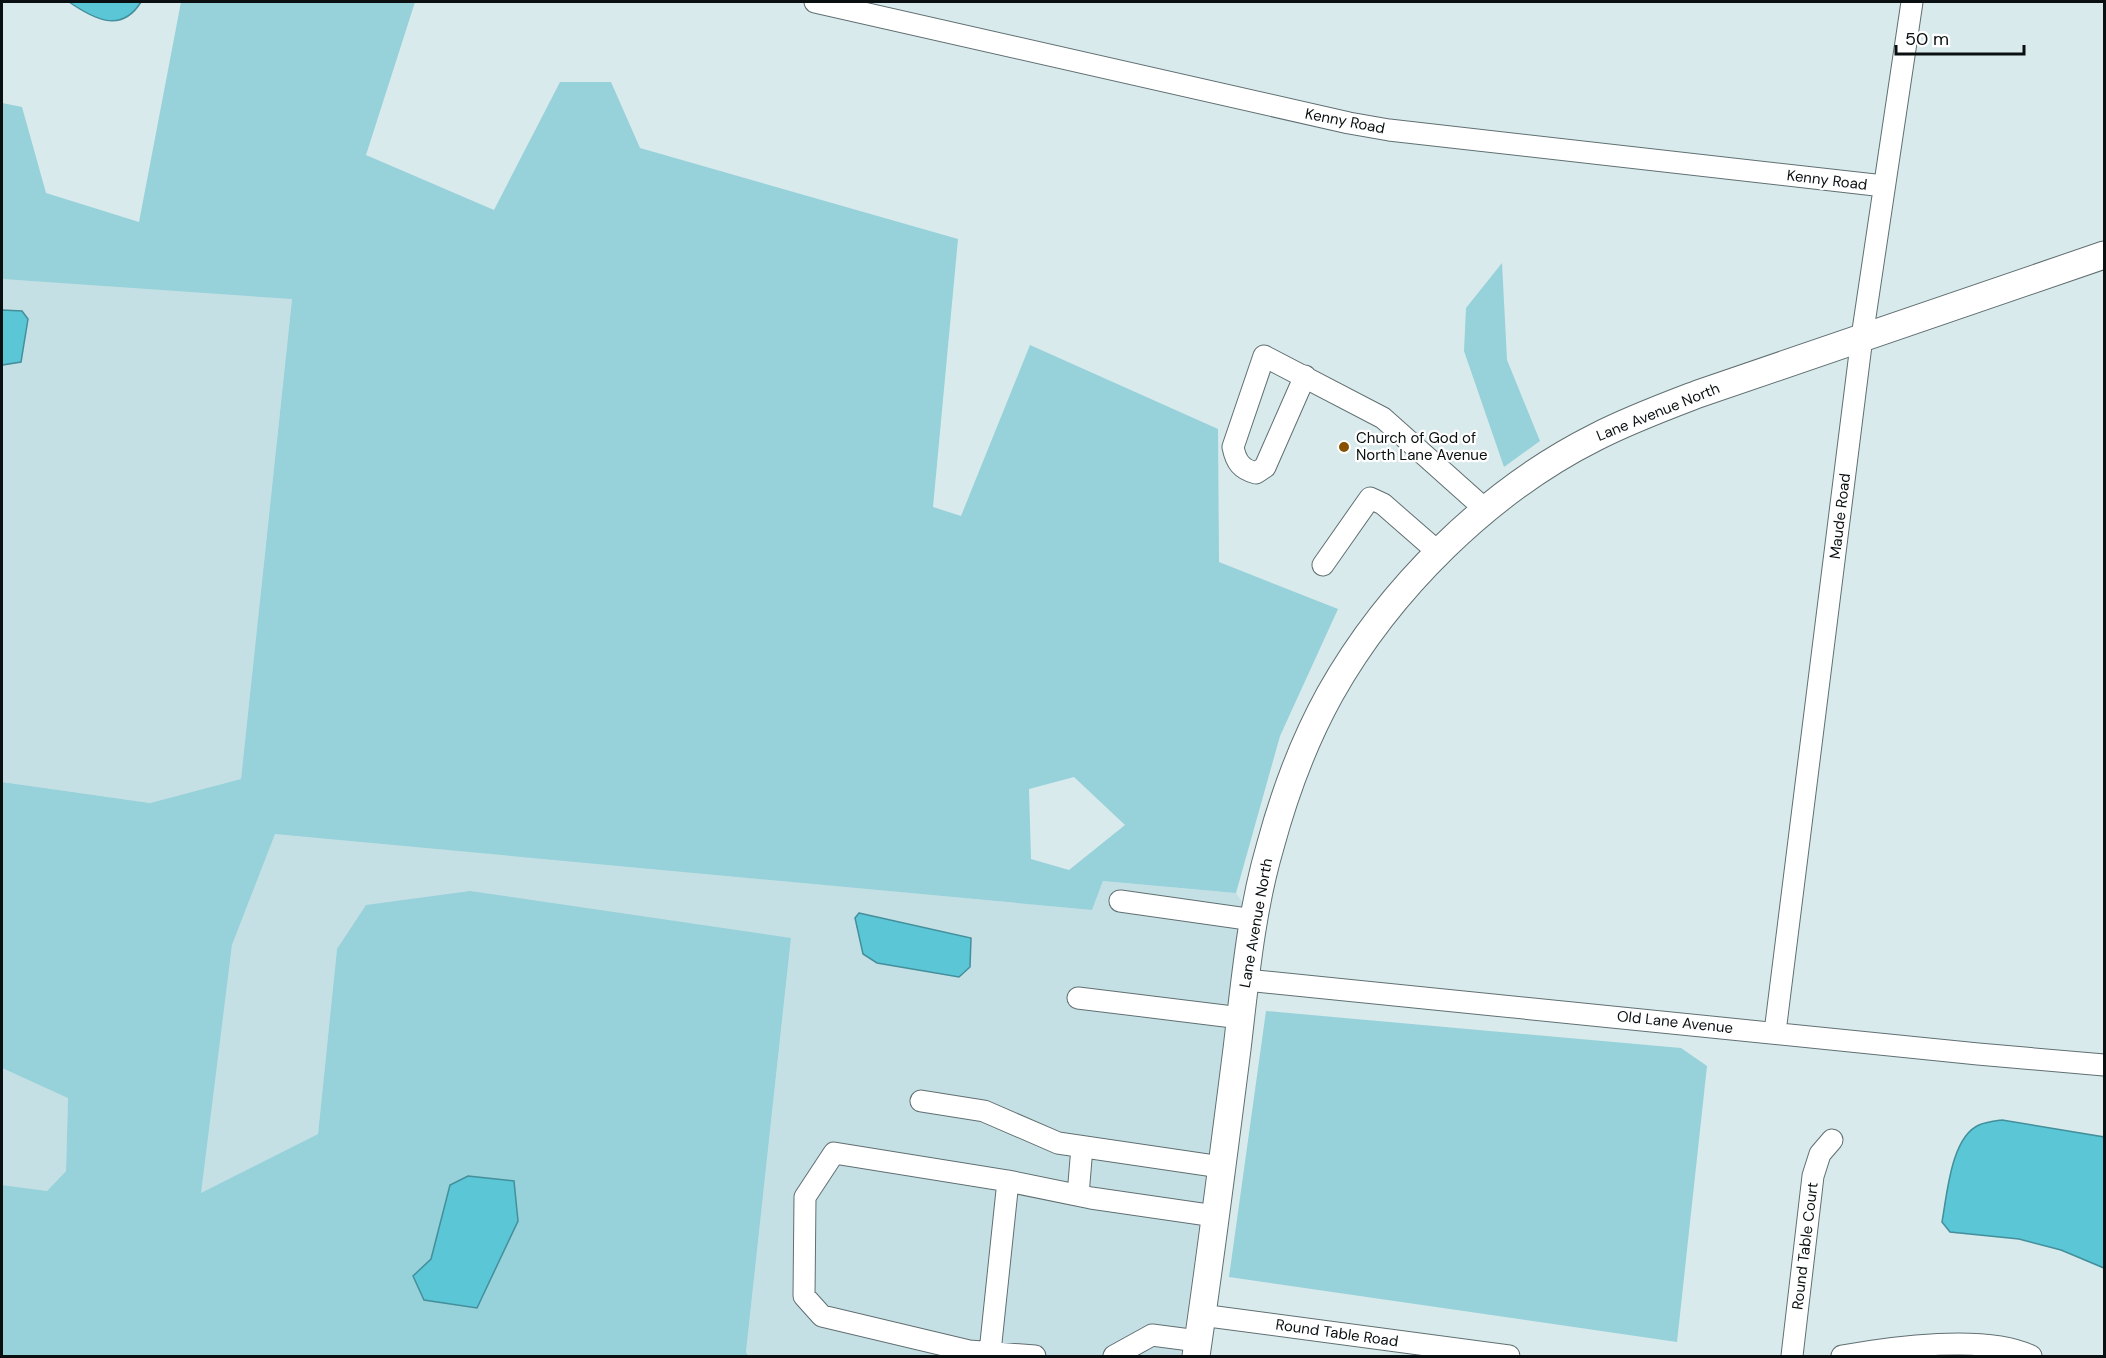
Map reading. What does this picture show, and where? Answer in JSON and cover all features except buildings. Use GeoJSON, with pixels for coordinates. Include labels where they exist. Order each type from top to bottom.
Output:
{"type":"FeatureCollection","features":[{"type":"Feature","properties":{"kind":"main road","name":"Lane Avenue North"},"geometry":{"type":"LineString","coordinates":[[1198,1338],[1254,920],[1270,847],[1293,778],[1330,695],[1359,649],[1383,617],[1438,552],[1486,510],[1536,472],[1604,433],[1654,411],[2104,255]]}},
{"type":"Feature","properties":{"kind":"street","name":"Kenny Road"},"geometry":{"type":"LineString","coordinates":[[815,2],[1348,123],[1389,130],[1884,186]]}},
{"type":"Feature","properties":{"kind":"street","name":"Maude Road"},"geometry":{"type":"LineString","coordinates":[[1775,1032],[1862,337],[1912,2]]}},
{"type":"Feature","properties":{"kind":"street"},"geometry":{"type":"LineString","coordinates":[[1305,376],[1265,467],[1256,473],[1246,470],[1236,460],[1233,447],[1264,356],[1305,376],[1383,418],[1486,510]]}},
{"type":"Feature","properties":{"kind":"street"},"geometry":{"type":"LineString","coordinates":[[1323,565],[1370,498],[1383,504],[1438,552]]}},
{"type":"Feature","properties":{"kind":"street"},"geometry":{"type":"LineString","coordinates":[[1120,901],[1254,920]]}},
{"type":"Feature","properties":{"kind":"street","name":"Old Lane Avenue"},"geometry":{"type":"LineString","coordinates":[[1246,980],[2104,1065]]}},
{"type":"Feature","properties":{"kind":"street"},"geometry":{"type":"LineString","coordinates":[[1078,998],[1241,1018]]}},
{"type":"Feature","properties":{"kind":"street"},"geometry":{"type":"LineString","coordinates":[[921,1101],[984,1111],[1058,1143],[1221,1167]]}},
{"type":"Feature","properties":{"kind":"street","name":"Round Table Court"},"geometry":{"type":"LineString","coordinates":[[1792,1356],[1813,1176],[1820,1154],[1832,1140]]}},
{"type":"Feature","properties":{"kind":"street"},"geometry":{"type":"LineString","coordinates":[[1078,1195],[1082,1147]]}},
{"type":"Feature","properties":{"kind":"street"},"geometry":{"type":"LineString","coordinates":[[1035,1356],[969,1351],[822,1316],[804,1296],[805,1197],[834,1153],[1215,1216]]}},
{"type":"Feature","properties":{"kind":"street"},"geometry":{"type":"LineString","coordinates":[[990,1352],[1008,1181]]}},
{"type":"Feature","properties":{"kind":"street","name":"Round Table Road"},"geometry":{"type":"LineString","coordinates":[[1114,1356],[1152,1335],[1509,1356]]}},
{"type":"Feature","properties":{"kind":"street"},"geometry":{"type":"LineString","coordinates":[[1842,1356],[1888,1348],[1976,1345],[2019,1351],[2031,1356]]}},
{"type":"Feature","properties":{"kind":"shaded area"},"geometry":{"type":"Polygon","coordinates":[[[69,2],[141,2],[133,12],[116,21],[97,18],[69,2]]]}},
{"type":"Feature","properties":{"kind":"shaded area"},"geometry":{"type":"Polygon","coordinates":[[[181,2],[415,2],[366,155],[494,210],[560,82],[611,82],[640,148],[958,239],[933,507],[961,516],[1030,345],[1218,429],[1219,562],[1338,609],[1280,736],[1236,893],[1103,881],[1092,910],[275,834],[232,945],[201,1193],[318,1134],[337,949],[366,905],[470,891],[791,938],[746,1352],[748,1356],[2,1356],[2,1185],[47,1191],[66,1171],[68,1098],[2,1068],[2,782],[150,803],[241,779],[292,299],[2,279],[2,103],[22,107],[46,193],[139,222],[181,2]],[[1074,777],[1029,789],[1031,859],[1069,870],[1125,825],[1074,777]]]}},
{"type":"Feature","properties":{"kind":"shaded area"},"geometry":{"type":"Polygon","coordinates":[[[1502,263],[1507,360],[1540,441],[1504,467],[1464,351],[1466,308],[1502,263]]]}},
{"type":"Feature","properties":{"kind":"shaded area"},"geometry":{"type":"Polygon","coordinates":[[[2,279],[292,298],[241,779],[150,803],[2,782],[2,279]]]}},
{"type":"Feature","properties":{"kind":"shaded area"},"geometry":{"type":"Polygon","coordinates":[[[2,310],[22,311],[28,319],[21,362],[2,365],[2,310]]]}},
{"type":"Feature","properties":{"kind":"shaded area"},"geometry":{"type":"Polygon","coordinates":[[[275,833],[1092,910],[1103,881],[1236,893],[1245,906],[1181,1356],[748,1356],[746,1352],[791,939],[337,949],[318,1134],[200,1194],[232,945],[275,833]]]}},
{"type":"Feature","properties":{"kind":"shaded area"},"geometry":{"type":"Polygon","coordinates":[[[859,913],[971,938],[970,967],[959,977],[877,963],[863,954],[855,918],[859,913]]]}},
{"type":"Feature","properties":{"kind":"shaded area"},"geometry":{"type":"Polygon","coordinates":[[[1266,1011],[1681,1048],[1707,1066],[1677,1342],[1229,1277],[1266,1011]]]}},
{"type":"Feature","properties":{"kind":"shaded area"},"geometry":{"type":"Polygon","coordinates":[[[2,1068],[68,1097],[66,1171],[47,1191],[2,1185],[2,1068]]]}},
{"type":"Feature","properties":{"kind":"shaded area"},"geometry":{"type":"Polygon","coordinates":[[[2002,1120],[2104,1137],[2104,1268],[2061,1250],[2019,1239],[1950,1232],[1942,1222],[1952,1168],[1962,1141],[1979,1125],[2002,1120]]]}},
{"type":"Feature","properties":{"kind":"shaded area"},"geometry":{"type":"Polygon","coordinates":[[[468,1176],[514,1181],[518,1221],[477,1308],[424,1300],[413,1276],[431,1259],[450,1185],[468,1176]]]}},
{"type":"Feature","properties":{"kind":"place","name":"Church of God of North Lane Avenue"},"geometry":{"type":"Point","coordinates":[1344,447]}}]}
